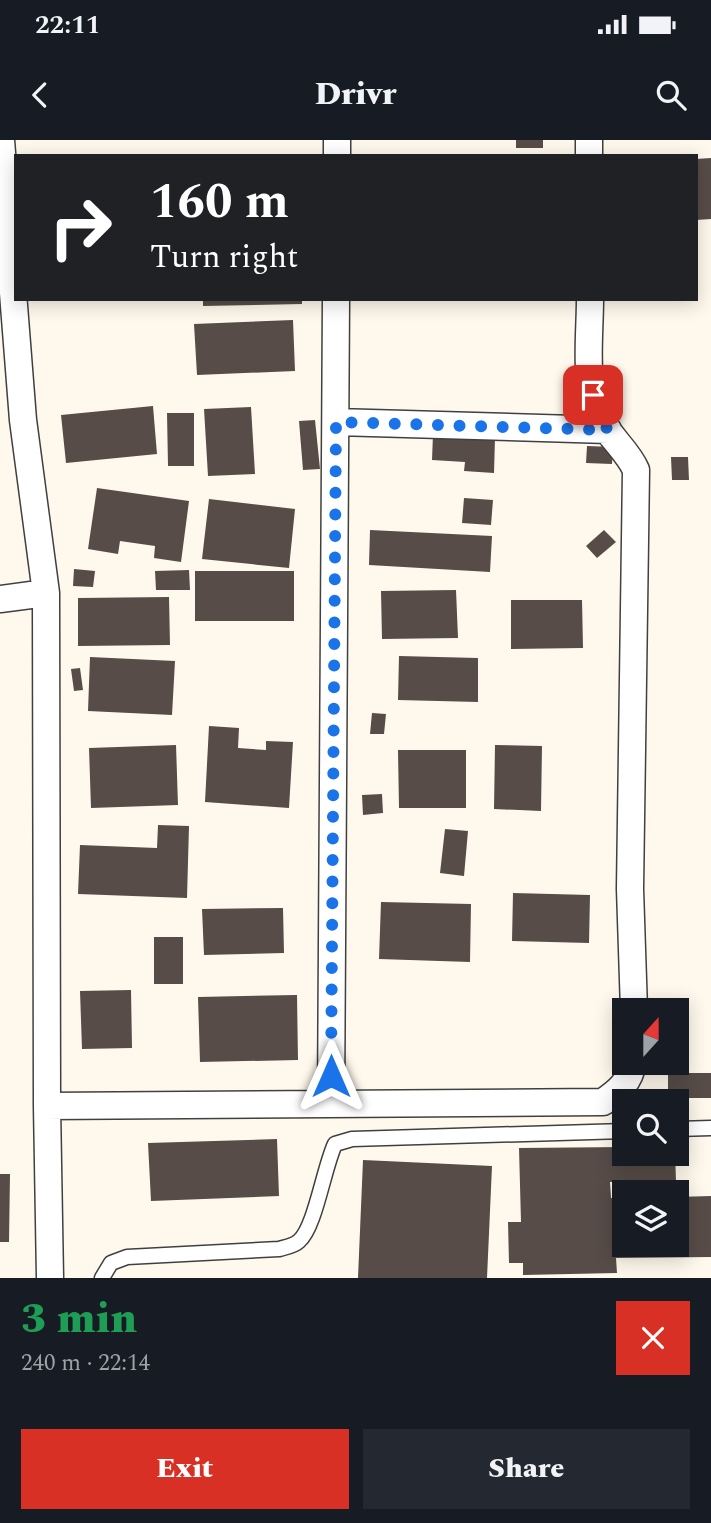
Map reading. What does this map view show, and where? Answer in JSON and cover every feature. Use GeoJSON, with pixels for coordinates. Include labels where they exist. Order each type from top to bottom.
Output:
{"type":"FeatureCollection","features":[{"type":"Feature","properties":{"kind":"street"},"geometry":{"type":"LineString","coordinates":[[1,140],[12,420],[46,593],[50,1278]]}},
{"type":"Feature","properties":{"kind":"street"},"geometry":{"type":"LineString","coordinates":[[331,1104],[336,301]]}},
{"type":"Feature","properties":{"kind":"street"},"geometry":{"type":"LineString","coordinates":[[590,301],[590,376],[597,413],[631,458],[636,470],[630,889],[634,998]]}},
{"type":"Feature","properties":{"kind":"street"},"geometry":{"type":"LineString","coordinates":[[336,422],[608,430]]}},
{"type":"Feature","properties":{"kind":"street"},"geometry":{"type":"LineString","coordinates":[[0,599],[46,593]]}},
{"type":"Feature","properties":{"kind":"street"},"geometry":{"type":"LineString","coordinates":[[47,1106],[603,1102],[620,1091],[630,1075]]}},
{"type":"Feature","properties":{"kind":"lane"},"geometry":{"type":"LineString","coordinates":[[689,1129],[711,1128]]}},
{"type":"Feature","properties":{"kind":"lane"},"geometry":{"type":"LineString","coordinates":[[102,1278],[111,1264],[127,1257],[279,1249],[297,1243],[306,1234],[335,1144],[352,1139],[612,1131]]}},
{"type":"Feature","properties":{"kind":"building"},"geometry":{"type":"Polygon","coordinates":[[[516,140],[543,140],[543,148],[516,148],[516,140]]]}},
{"type":"Feature","properties":{"kind":"building"},"geometry":{"type":"Polygon","coordinates":[[[711,158],[711,219],[698,220],[698,159],[711,158]]]}},
{"type":"Feature","properties":{"kind":"building"},"geometry":{"type":"Polygon","coordinates":[[[203,301],[302,301],[302,304],[203,306],[203,301]]]}},
{"type":"Feature","properties":{"kind":"building"},"geometry":{"type":"Polygon","coordinates":[[[293,320],[295,371],[197,375],[194,324],[293,320]]]}},
{"type":"Feature","properties":{"kind":"building"},"geometry":{"type":"Polygon","coordinates":[[[153,406],[157,454],[66,463],[61,415],[153,406]]]}},
{"type":"Feature","properties":{"kind":"building"},"geometry":{"type":"Polygon","coordinates":[[[251,407],[255,474],[208,476],[204,409],[251,407]]]}},
{"type":"Feature","properties":{"kind":"building"},"geometry":{"type":"Polygon","coordinates":[[[167,413],[194,413],[194,466],[168,466],[167,413]]]}},
{"type":"Feature","properties":{"kind":"building"},"geometry":{"type":"Polygon","coordinates":[[[315,420],[320,469],[303,470],[299,421],[315,420]]]}},
{"type":"Feature","properties":{"kind":"building"},"geometry":{"type":"Polygon","coordinates":[[[433,434],[495,438],[494,473],[464,471],[465,462],[432,460],[433,434]]]}},
{"type":"Feature","properties":{"kind":"building"},"geometry":{"type":"Polygon","coordinates":[[[587,446],[613,447],[612,464],[586,463],[587,446]]]}},
{"type":"Feature","properties":{"kind":"building"},"geometry":{"type":"Polygon","coordinates":[[[671,457],[688,457],[689,480],[672,480],[671,457]]]}},
{"type":"Feature","properties":{"kind":"building"},"geometry":{"type":"Polygon","coordinates":[[[97,488],[189,501],[181,562],[154,558],[155,546],[120,541],[118,554],[88,549],[97,488]]]}},
{"type":"Feature","properties":{"kind":"building"},"geometry":{"type":"Polygon","coordinates":[[[464,498],[493,500],[491,525],[462,523],[464,498]]]}},
{"type":"Feature","properties":{"kind":"building"},"geometry":{"type":"Polygon","coordinates":[[[209,499],[295,509],[289,568],[202,559],[209,499]]]}},
{"type":"Feature","properties":{"kind":"building"},"geometry":{"type":"Polygon","coordinates":[[[370,530],[492,536],[490,572],[369,565],[370,530]]]}},
{"type":"Feature","properties":{"kind":"building"},"geometry":{"type":"Polygon","coordinates":[[[604,530],[616,542],[597,558],[586,546],[604,530]]]}},
{"type":"Feature","properties":{"kind":"building"},"geometry":{"type":"Polygon","coordinates":[[[74,569],[95,571],[93,587],[73,586],[74,569]]]}},
{"type":"Feature","properties":{"kind":"building"},"geometry":{"type":"Polygon","coordinates":[[[189,570],[190,590],[156,590],[155,571],[189,570]]]}},
{"type":"Feature","properties":{"kind":"building"},"geometry":{"type":"Polygon","coordinates":[[[195,571],[294,571],[294,621],[195,621],[195,571]]]}},
{"type":"Feature","properties":{"kind":"building"},"geometry":{"type":"Polygon","coordinates":[[[456,590],[458,638],[382,639],[381,591],[456,590]]]}},
{"type":"Feature","properties":{"kind":"building"},"geometry":{"type":"Polygon","coordinates":[[[169,597],[170,645],[78,646],[78,598],[169,597]]]}},
{"type":"Feature","properties":{"kind":"building"},"geometry":{"type":"Polygon","coordinates":[[[511,600],[582,600],[583,648],[511,649],[511,600]]]}},
{"type":"Feature","properties":{"kind":"building"},"geometry":{"type":"Polygon","coordinates":[[[399,656],[478,658],[478,702],[398,700],[399,656]]]}},
{"type":"Feature","properties":{"kind":"building"},"geometry":{"type":"Polygon","coordinates":[[[90,657],[175,661],[172,715],[88,711],[90,657]]]}},
{"type":"Feature","properties":{"kind":"building"},"geometry":{"type":"Polygon","coordinates":[[[80,668],[83,690],[74,691],[71,669],[80,668]]]}},
{"type":"Feature","properties":{"kind":"building"},"geometry":{"type":"Polygon","coordinates":[[[372,713],[386,714],[384,734],[370,734],[372,713]]]}},
{"type":"Feature","properties":{"kind":"building"},"geometry":{"type":"Polygon","coordinates":[[[209,726],[239,728],[238,748],[266,750],[266,741],[293,742],[289,808],[205,802],[209,726]]]}},
{"type":"Feature","properties":{"kind":"building"},"geometry":{"type":"Polygon","coordinates":[[[176,745],[178,805],[91,808],[89,748],[176,745]]]}},
{"type":"Feature","properties":{"kind":"building"},"geometry":{"type":"Polygon","coordinates":[[[495,745],[542,746],[541,811],[494,809],[495,745]]]}},
{"type":"Feature","properties":{"kind":"building"},"geometry":{"type":"Polygon","coordinates":[[[398,750],[466,750],[466,808],[399,808],[398,750]]]}},
{"type":"Feature","properties":{"kind":"building"},"geometry":{"type":"Polygon","coordinates":[[[382,794],[383,813],[363,815],[362,795],[382,794]]]}},
{"type":"Feature","properties":{"kind":"building"},"geometry":{"type":"Polygon","coordinates":[[[158,825],[189,826],[187,898],[78,894],[80,845],[157,848],[158,825]]]}},
{"type":"Feature","properties":{"kind":"building"},"geometry":{"type":"Polygon","coordinates":[[[445,829],[468,831],[464,876],[440,873],[445,829]]]}},
{"type":"Feature","properties":{"kind":"building"},"geometry":{"type":"Polygon","coordinates":[[[513,893],[590,895],[589,943],[512,941],[513,893]]]}},
{"type":"Feature","properties":{"kind":"building"},"geometry":{"type":"Polygon","coordinates":[[[381,902],[471,904],[470,962],[379,959],[381,902]]]}},
{"type":"Feature","properties":{"kind":"building"},"geometry":{"type":"Polygon","coordinates":[[[283,908],[284,953],[204,955],[202,909],[283,908]]]}},
{"type":"Feature","properties":{"kind":"building"},"geometry":{"type":"Polygon","coordinates":[[[154,937],[183,937],[183,984],[154,984],[154,937]]]}},
{"type":"Feature","properties":{"kind":"building"},"geometry":{"type":"Polygon","coordinates":[[[131,990],[132,1048],[82,1049],[80,991],[131,990]]]}},
{"type":"Feature","properties":{"kind":"building"},"geometry":{"type":"Polygon","coordinates":[[[297,995],[298,1060],[200,1062],[198,997],[297,995]]]}},
{"type":"Feature","properties":{"kind":"building"},"geometry":{"type":"Polygon","coordinates":[[[711,1073],[711,1098],[689,1098],[689,1089],[668,1089],[668,1075],[711,1073]]]}},
{"type":"Feature","properties":{"kind":"building"},"geometry":{"type":"Polygon","coordinates":[[[277,1139],[279,1196],[151,1201],[148,1143],[277,1139]]]}},
{"type":"Feature","properties":{"kind":"building"},"geometry":{"type":"Polygon","coordinates":[[[612,1147],[612,1166],[675,1166],[676,1180],[610,1182],[612,1257],[689,1257],[689,1197],[711,1196],[711,1257],[616,1258],[617,1273],[523,1275],[523,1263],[509,1263],[508,1222],[521,1222],[519,1148],[612,1147]]]}},
{"type":"Feature","properties":{"kind":"building"},"geometry":{"type":"Polygon","coordinates":[[[363,1160],[492,1166],[487,1278],[358,1278],[363,1160]]]}},
{"type":"Feature","properties":{"kind":"building"},"geometry":{"type":"Polygon","coordinates":[[[0,1174],[10,1174],[9,1242],[0,1242],[0,1174]]]}},
{"type":"Feature","properties":{"kind":"route"},"geometry":{"type":"LineString","coordinates":[[331,1076],[336,422],[608,430],[597,413],[593,395]]}}]}
